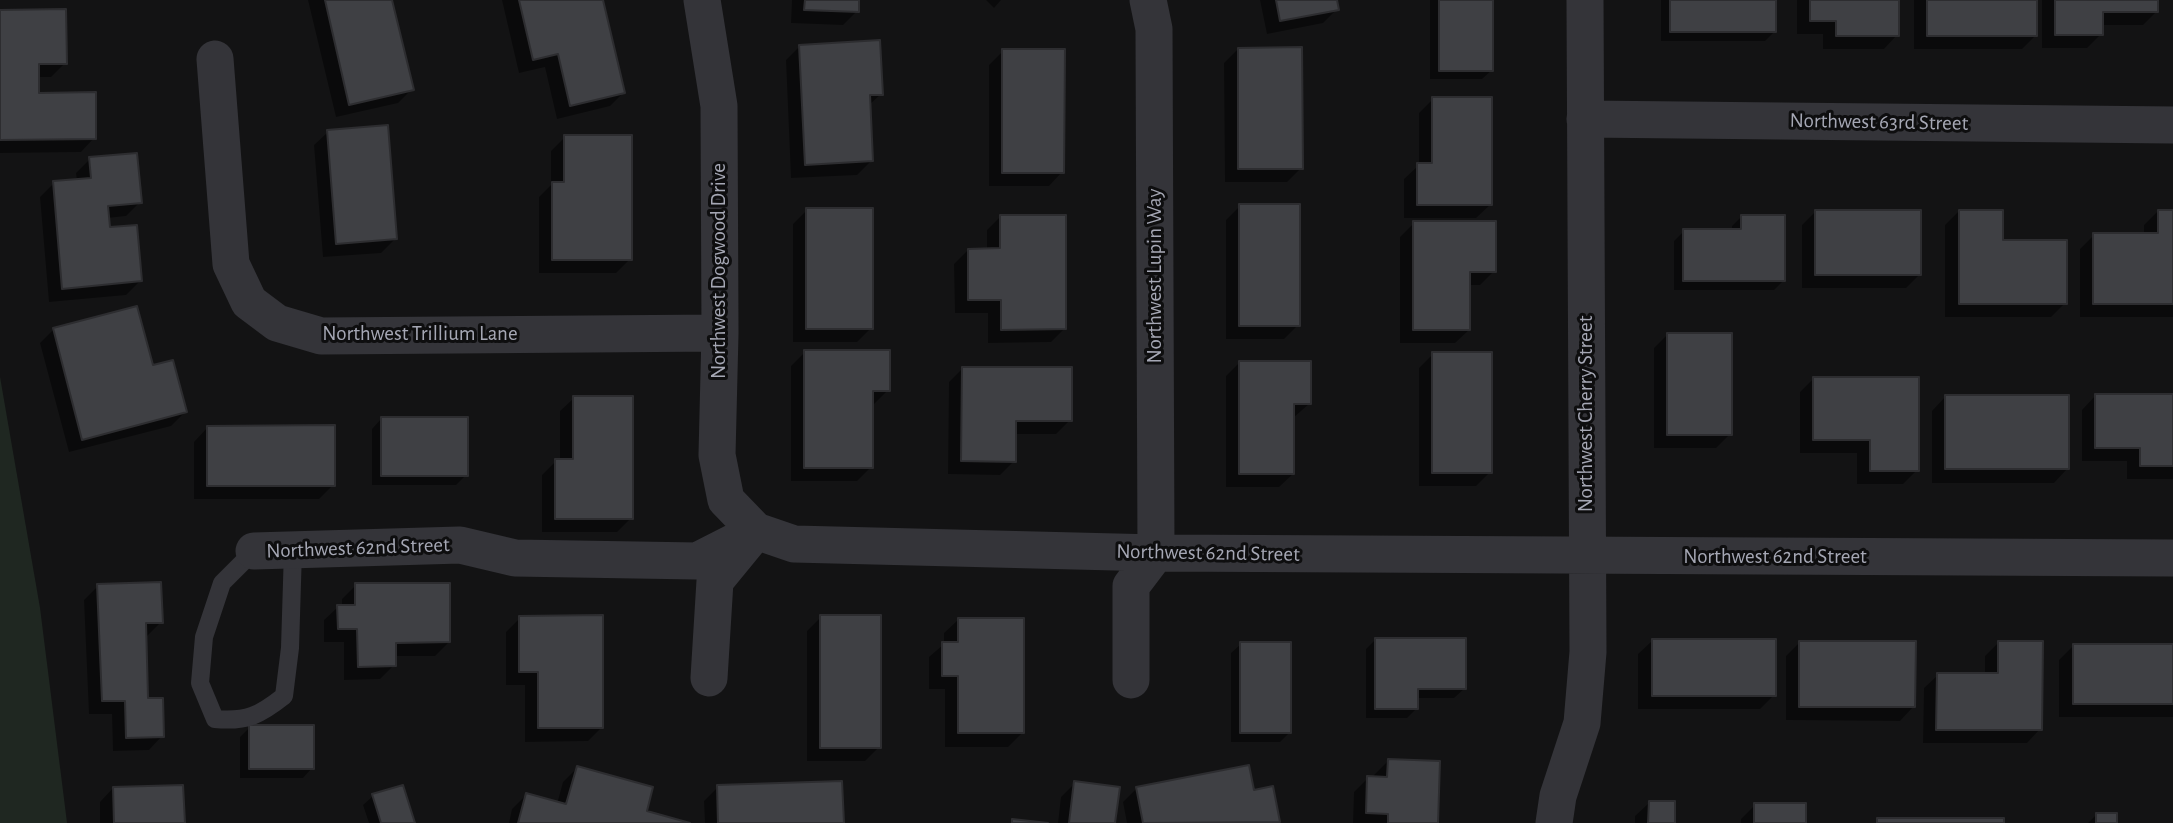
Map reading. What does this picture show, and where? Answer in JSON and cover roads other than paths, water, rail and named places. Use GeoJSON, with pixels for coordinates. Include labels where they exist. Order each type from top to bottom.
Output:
{"type":"FeatureCollection","features":[{"type":"Feature","properties":{"kind":"street","name":"Northwest Dogwood Drive"},"geometry":{"type":"LineString","coordinates":[[702,0],[719,106],[720,333],[716,454],[726,500],[756,531]]}},
{"type":"Feature","properties":{"kind":"street","name":"Northwest Lupin Way"},"geometry":{"type":"LineString","coordinates":[[1147,0],[1154,29],[1156,554]]}},
{"type":"Feature","properties":{"kind":"street","name":"Northwest Cherry Street"},"geometry":{"type":"LineString","coordinates":[[1554,823],[1558,796],[1582,723],[1588,652],[1585,0]]}},
{"type":"Feature","properties":{"kind":"street","name":"Northwest Trillium Lane"},"geometry":{"type":"LineString","coordinates":[[215,59],[231,264],[249,302],[277,323],[321,336],[720,333]]}},
{"type":"Feature","properties":{"kind":"street","name":"Northwest 63rd Street"},"geometry":{"type":"LineString","coordinates":[[1585,119],[2173,125]]}},
{"type":"Feature","properties":{"kind":"street","name":"Northwest 62nd Street"},"geometry":{"type":"LineString","coordinates":[[254,551],[460,545],[514,558],[697,562],[756,531],[794,544],[1156,554],[2173,558]]}},
{"type":"Feature","properties":{"kind":"street"},"geometry":{"type":"LineString","coordinates":[[709,678],[715,581],[756,531]]}},
{"type":"Feature","properties":{"kind":"street"},"geometry":{"type":"LineString","coordinates":[[1131,680],[1131,586],[1156,554]]}},
{"type":"Feature","properties":{"kind":"lane"},"geometry":{"type":"LineString","coordinates":[[254,551],[222,583],[204,637],[200,683],[215,719],[232,720],[261,714],[284,696],[290,648],[293,550]]}}]}
